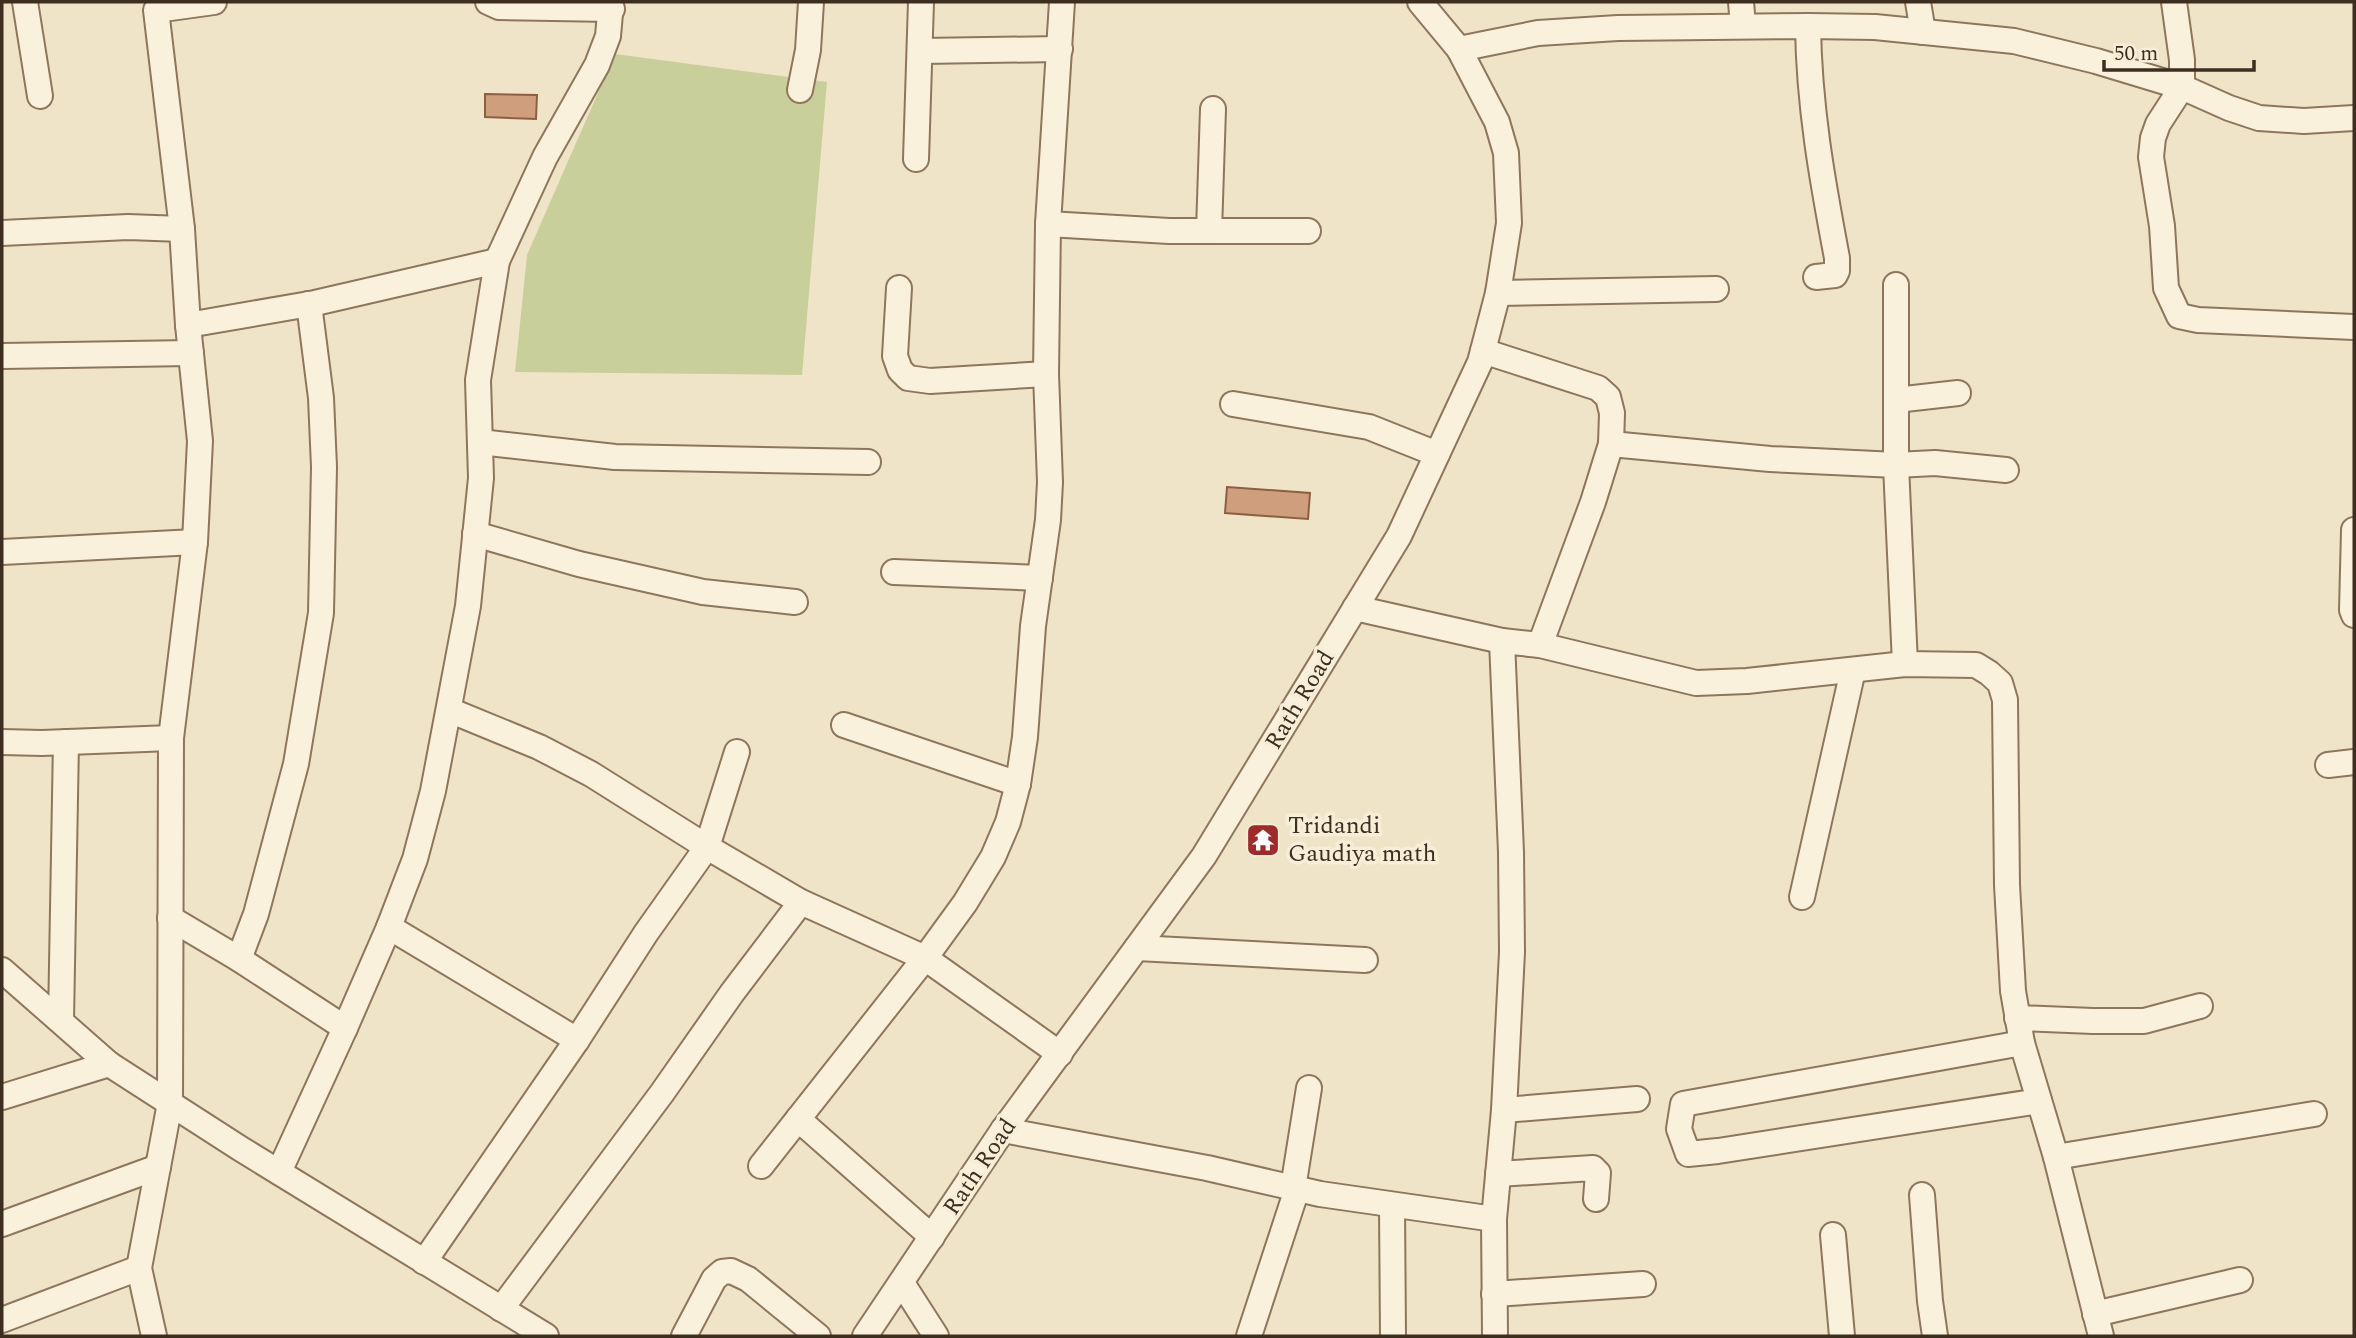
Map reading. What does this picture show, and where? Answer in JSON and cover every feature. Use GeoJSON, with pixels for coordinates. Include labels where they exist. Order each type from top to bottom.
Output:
{"type":"FeatureCollection","features":[{"type":"Feature","properties":{"kind":"street"},"geometry":{"type":"LineString","coordinates":[[25,2],[40,96]]}},
{"type":"Feature","properties":{"kind":"street"},"geometry":{"type":"LineString","coordinates":[[154,1336],[139,1268],[170,1103],[171,738],[195,542],[200,441],[188,325],[182,229],[156,10],[214,2]]}},
{"type":"Feature","properties":{"kind":"street"},"geometry":{"type":"LineString","coordinates":[[279,1172],[389,926],[418,848],[433,791],[468,606],[481,478],[478,380],[497,261],[545,157],[597,65],[608,36],[612,6],[499,7],[488,2]]}},
{"type":"Feature","properties":{"kind":"street"},"geometry":{"type":"LineString","coordinates":[[800,90],[808,50],[811,2]]}},
{"type":"Feature","properties":{"kind":"street"},"geometry":{"type":"LineString","coordinates":[[916,159],[921,2]]}},
{"type":"Feature","properties":{"kind":"street"},"geometry":{"type":"LineString","coordinates":[[761,1166],[925,958],[965,903],[993,857],[1008,822],[1018,784],[1049,495],[1046,374],[1048,224],[1062,2]]}},
{"type":"Feature","properties":{"kind":"street","name":"Rath Road"},"geometry":{"type":"LineString","coordinates":[[864,1336],[1003,1130],[1204,856],[1399,536],[1480,362],[1498,293],[1510,223],[1506,153],[1497,122],[1459,49],[1420,2]]}},
{"type":"Feature","properties":{"kind":"street"},"geometry":{"type":"LineString","coordinates":[[1918,2],[1923,32]]}},
{"type":"Feature","properties":{"kind":"street"},"geometry":{"type":"LineString","coordinates":[[2174,2],[2182,60],[2182,87],[2158,124],[2152,138],[2151,157],[2162,226],[2166,288],[2170,301],[2179,316],[2198,320],[2354,327]]}},
{"type":"Feature","properties":{"kind":"street"},"geometry":{"type":"LineString","coordinates":[[1459,49],[1538,33],[1618,28],[1742,14],[1808,26],[1875,27],[2014,41],[2096,61],[2182,87],[2259,118],[2304,121],[2354,118]]}},
{"type":"Feature","properties":{"kind":"street"},"geometry":{"type":"LineString","coordinates":[[1808,26],[1808,71],[1815,136],[1837,258],[1835,275],[1816,277]]}},
{"type":"Feature","properties":{"kind":"street"},"geometry":{"type":"LineString","coordinates":[[921,51],[1060,49]]}},
{"type":"Feature","properties":{"kind":"street"},"geometry":{"type":"LineString","coordinates":[[1209,231],[1213,109]]}},
{"type":"Feature","properties":{"kind":"street"},"geometry":{"type":"LineString","coordinates":[[1048,224],[1169,231],[1308,231]]}},
{"type":"Feature","properties":{"kind":"street"},"geometry":{"type":"LineString","coordinates":[[2,233],[128,227],[182,229]]}},
{"type":"Feature","properties":{"kind":"street"},"geometry":{"type":"LineString","coordinates":[[188,325],[309,304],[497,261]]}},
{"type":"Feature","properties":{"kind":"street"},"geometry":{"type":"LineString","coordinates":[[1896,285],[1896,464],[1905,664]]}},
{"type":"Feature","properties":{"kind":"street"},"geometry":{"type":"LineString","coordinates":[[899,288],[895,356],[900,370],[908,378],[930,381],[1046,374]]}},
{"type":"Feature","properties":{"kind":"street"},"geometry":{"type":"LineString","coordinates":[[1498,293],[1716,289]]}},
{"type":"Feature","properties":{"kind":"street"},"geometry":{"type":"LineString","coordinates":[[239,959],[256,914],[296,764],[321,612],[324,467],[321,398],[309,304]]}},
{"type":"Feature","properties":{"kind":"street"},"geometry":{"type":"LineString","coordinates":[[1483,351],[1598,388],[1608,397],[1612,413],[1611,444],[1541,645]]}},
{"type":"Feature","properties":{"kind":"street"},"geometry":{"type":"LineString","coordinates":[[2,356],[191,353]]}},
{"type":"Feature","properties":{"kind":"street"},"geometry":{"type":"LineString","coordinates":[[1896,400],[1958,393]]}},
{"type":"Feature","properties":{"kind":"street"},"geometry":{"type":"LineString","coordinates":[[1233,404],[1369,427],[1437,454]]}},
{"type":"Feature","properties":{"kind":"street"},"geometry":{"type":"LineString","coordinates":[[480,442],[615,457],[869,462]]}},
{"type":"Feature","properties":{"kind":"street"},"geometry":{"type":"LineString","coordinates":[[1611,444],[1770,459],[1935,463],[2006,470]]}},
{"type":"Feature","properties":{"kind":"street"},"geometry":{"type":"LineString","coordinates":[[2354,530],[2354,615]]}},
{"type":"Feature","properties":{"kind":"street"},"geometry":{"type":"LineString","coordinates":[[475,534],[579,564],[703,592],[795,602]]}},
{"type":"Feature","properties":{"kind":"street"},"geometry":{"type":"LineString","coordinates":[[2,552],[195,542]]}},
{"type":"Feature","properties":{"kind":"street"},"geometry":{"type":"LineString","coordinates":[[894,572],[1040,578]]}},
{"type":"Feature","properties":{"kind":"street"},"geometry":{"type":"LineString","coordinates":[[1355,608],[1502,641],[1541,645],[1696,683],[1747,681],[1905,664],[1976,665],[1989,673],[2000,683],[2005,699],[2007,885],[2017,1018],[2056,1157],[2098,1325],[2240,1280]]}},
{"type":"Feature","properties":{"kind":"street"},"geometry":{"type":"LineString","coordinates":[[1495,1336],[1494,1219],[1504,1110],[1512,952],[1502,641]]}},
{"type":"Feature","properties":{"kind":"street"},"geometry":{"type":"LineString","coordinates":[[1802,897],[1853,670]]}},
{"type":"Feature","properties":{"kind":"street"},"geometry":{"type":"LineString","coordinates":[[449,710],[539,747],[591,774],[801,902],[925,958],[1060,1054]]}},
{"type":"Feature","properties":{"kind":"street"},"geometry":{"type":"LineString","coordinates":[[844,725],[1018,784]]}},
{"type":"Feature","properties":{"kind":"street"},"geometry":{"type":"LineString","coordinates":[[2,742],[171,738]]}},
{"type":"Feature","properties":{"kind":"street"},"geometry":{"type":"LineString","coordinates":[[61,1021],[66,742]]}},
{"type":"Feature","properties":{"kind":"street"},"geometry":{"type":"LineString","coordinates":[[424,1262],[707,847],[737,752]]}},
{"type":"Feature","properties":{"kind":"street"},"geometry":{"type":"LineString","coordinates":[[2328,765],[2354,762]]}},
{"type":"Feature","properties":{"kind":"street"},"geometry":{"type":"LineString","coordinates":[[501,1309],[801,902]]}},
{"type":"Feature","properties":{"kind":"street"},"geometry":{"type":"LineString","coordinates":[[170,918],[345,1028]]}},
{"type":"Feature","properties":{"kind":"street"},"geometry":{"type":"LineString","coordinates":[[389,926],[577,1040]]}},
{"type":"Feature","properties":{"kind":"street"},"geometry":{"type":"LineString","coordinates":[[1137,948],[1365,960]]}},
{"type":"Feature","properties":{"kind":"street"},"geometry":{"type":"LineString","coordinates":[[2,970],[108,1064],[501,1309],[522,1330],[546,1336]]}},
{"type":"Feature","properties":{"kind":"street"},"geometry":{"type":"LineString","coordinates":[[2017,1018],[2144,1021],[2200,1006]]}},
{"type":"Feature","properties":{"kind":"street"},"geometry":{"type":"LineString","coordinates":[[2022,1043],[1683,1104],[1679,1129],[1688,1154],[2039,1101]]}},
{"type":"Feature","properties":{"kind":"street"},"geometry":{"type":"LineString","coordinates":[[2,1097],[108,1064]]}},
{"type":"Feature","properties":{"kind":"street"},"geometry":{"type":"LineString","coordinates":[[1249,1336],[1295,1189],[1309,1088]]}},
{"type":"Feature","properties":{"kind":"street"},"geometry":{"type":"LineString","coordinates":[[1504,1110],[1637,1099]]}},
{"type":"Feature","properties":{"kind":"street"},"geometry":{"type":"LineString","coordinates":[[2056,1157],[2314,1114]]}},
{"type":"Feature","properties":{"kind":"street"},"geometry":{"type":"LineString","coordinates":[[798,1119],[932,1237]]}},
{"type":"Feature","properties":{"kind":"street"},"geometry":{"type":"LineString","coordinates":[[1003,1130],[1207,1168],[1295,1189],[1392,1206],[1494,1219]]}},
{"type":"Feature","properties":{"kind":"street"},"geometry":{"type":"LineString","coordinates":[[2,1224],[158,1167]]}},
{"type":"Feature","properties":{"kind":"street"},"geometry":{"type":"LineString","coordinates":[[1498,1174],[1593,1168],[1598,1173],[1595,1199]]}},
{"type":"Feature","properties":{"kind":"street"},"geometry":{"type":"LineString","coordinates":[[1922,1195],[1930,1301],[1936,1336]]}},
{"type":"Feature","properties":{"kind":"street"},"geometry":{"type":"LineString","coordinates":[[1392,1206],[1393,1336]]}},
{"type":"Feature","properties":{"kind":"street"},"geometry":{"type":"LineString","coordinates":[[1833,1236],[1842,1336]]}},
{"type":"Feature","properties":{"kind":"street"},"geometry":{"type":"LineString","coordinates":[[2,1320],[139,1268]]}},
{"type":"Feature","properties":{"kind":"street"},"geometry":{"type":"LineString","coordinates":[[684,1336],[714,1279],[722,1272],[731,1271],[748,1279],[818,1336]]}},
{"type":"Feature","properties":{"kind":"street"},"geometry":{"type":"LineString","coordinates":[[902,1283],[936,1336]]}},
{"type":"Feature","properties":{"kind":"street"},"geometry":{"type":"LineString","coordinates":[[1494,1293],[1643,1284]]}},
{"type":"Feature","properties":{"kind":"green space"},"geometry":{"type":"Polygon","coordinates":[[[615,54],[827,82],[802,375],[515,372],[527,255],[615,54]]]}},
{"type":"Feature","properties":{"kind":"building"},"geometry":{"type":"Polygon","coordinates":[[[485,94],[537,95],[536,119],[485,117],[485,94]]]}},
{"type":"Feature","properties":{"kind":"building"},"geometry":{"type":"Polygon","coordinates":[[[1227,487],[1310,493],[1308,519],[1225,513],[1227,487]]]}},
{"type":"Feature","properties":{"kind":"place","name":"Tridandi Gaudiya math"},"geometry":{"type":"Point","coordinates":[1263,840]}}]}
